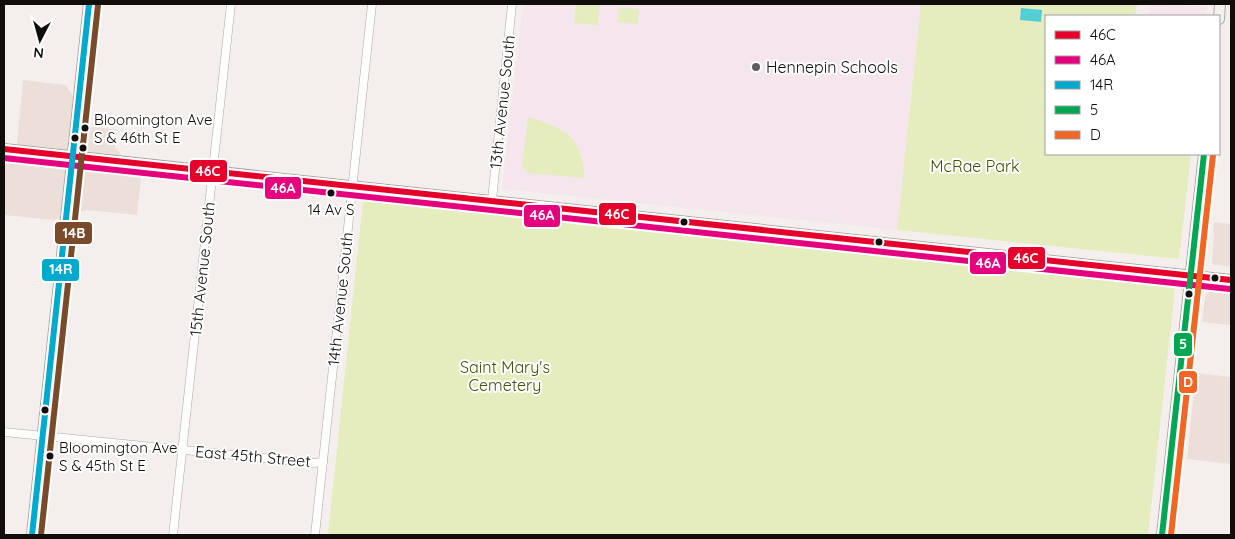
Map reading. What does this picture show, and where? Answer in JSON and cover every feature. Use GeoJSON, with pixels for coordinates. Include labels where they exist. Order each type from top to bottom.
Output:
{"type":"FeatureCollection","features":[{"type":"Feature","properties":{"kind":"main road"},"geometry":{"type":"LineString","coordinates":[[32,535],[89,4]]}},
{"type":"Feature","properties":{"kind":"main road"},"geometry":{"type":"LineString","coordinates":[[4,150],[492,200],[1231,280]]}},
{"type":"Feature","properties":{"kind":"main road"},"geometry":{"type":"LineString","coordinates":[[1162,535],[1204,155]]}},
{"type":"Feature","properties":{"kind":"street","name":"15th Avenue South"},"geometry":{"type":"LineString","coordinates":[[173,535],[231,4]]}},
{"type":"Feature","properties":{"kind":"street","name":"14th Avenue South"},"geometry":{"type":"LineString","coordinates":[[315,535],[372,4]]}},
{"type":"Feature","properties":{"kind":"street","name":"13th Avenue South"},"geometry":{"type":"LineString","coordinates":[[492,200],[512,4]]}},
{"type":"Feature","properties":{"kind":"street","name":"East 45th Street"},"geometry":{"type":"LineString","coordinates":[[4,432],[313,463],[323,462]]}},
{"type":"Feature","properties":{"kind":"shaded area"},"geometry":{"type":"Polygon","coordinates":[[[523,4],[921,4],[897,230],[502,189],[523,4]]]}},
{"type":"Feature","properties":{"kind":"shaded area"},"geometry":{"type":"Polygon","coordinates":[[[1151,4],[1207,7],[1206,15],[1149,15],[1151,4]]]}},
{"type":"Feature","properties":{"kind":"shaded area"},"geometry":{"type":"Polygon","coordinates":[[[23,80],[66,85],[91,127],[116,129],[115,147],[141,178],[137,215],[87,210],[53,220],[4,215],[4,162],[15,163],[23,80]]]}},
{"type":"Feature","properties":{"kind":"shaded area"},"geometry":{"type":"Polygon","coordinates":[[[1214,222],[1231,224],[1231,267],[1212,264],[1214,222]]]}},
{"type":"Feature","properties":{"kind":"shaded area"},"geometry":{"type":"Polygon","coordinates":[[[1209,292],[1231,294],[1231,325],[1202,322],[1205,297],[1209,292]]]}},
{"type":"Feature","properties":{"kind":"shaded area"},"geometry":{"type":"Polygon","coordinates":[[[1196,373],[1231,377],[1231,464],[1187,459],[1196,373]]]}},
{"type":"Feature","properties":{"kind":"green space"},"geometry":{"type":"Polygon","coordinates":[[[576,4],[600,4],[598,25],[574,23],[576,4]]]}},
{"type":"Feature","properties":{"kind":"green space","name":"McRae Park"},"geometry":{"type":"Polygon","coordinates":[[[921,4],[1137,4],[1135,15],[1045,15],[1045,155],[1191,155],[1179,259],[897,230],[921,4]]]}},
{"type":"Feature","properties":{"kind":"green space"},"geometry":{"type":"Polygon","coordinates":[[[619,7],[639,9],[638,24],[618,22],[619,7]]]}},
{"type":"Feature","properties":{"kind":"green space"},"geometry":{"type":"Polygon","coordinates":[[[528,117],[562,130],[570,136],[580,152],[585,178],[528,173],[522,166],[528,117]]]}},
{"type":"Feature","properties":{"kind":"green space","name":"Saint Mary's Cemetery"},"geometry":{"type":"Polygon","coordinates":[[[363,201],[1175,288],[1148,535],[328,535],[363,201]]]}},
{"type":"Feature","properties":{"kind":"water"},"geometry":{"type":"Polygon","coordinates":[[[1021,8],[1042,10],[1041,22],[1020,20],[1021,8]]]}},
{"type":"Feature","properties":{"kind":"transit line","name":"14R"},"geometry":{"type":"LineString","coordinates":[[32,535],[89,4]]}},
{"type":"Feature","properties":{"kind":"transit line","name":"14B"},"geometry":{"type":"LineString","coordinates":[[41,535],[98,5]]}},
{"type":"Feature","properties":{"kind":"transit line","name":"46C"},"geometry":{"type":"LineString","coordinates":[[4,149],[1231,280]]}},
{"type":"Feature","properties":{"kind":"transit line","name":"5"},"geometry":{"type":"LineString","coordinates":[[1162,535],[1204,155]]}},
{"type":"Feature","properties":{"kind":"transit line","name":"D"},"geometry":{"type":"LineString","coordinates":[[1171,535],[1213,155]]}},
{"type":"Feature","properties":{"kind":"transit line","name":"46A"},"geometry":{"type":"LineString","coordinates":[[4,158],[1230,289]]}},
{"type":"Feature","properties":{"kind":"place","name":"Hennepin Schools"},"geometry":{"type":"Point","coordinates":[756,67]}},
{"type":"Feature","properties":{"kind":"place","name":"Bloomington Ave S & 46th St E"},"geometry":{"type":"Point","coordinates":[85,128]}},
{"type":"Feature","properties":{"kind":"place","name":"14 Av S"},"geometry":{"type":"Point","coordinates":[331,193]}},
{"type":"Feature","properties":{"kind":"place","name":"Bloomington Ave S & 45th St E"},"geometry":{"type":"Point","coordinates":[50,456]}}]}
